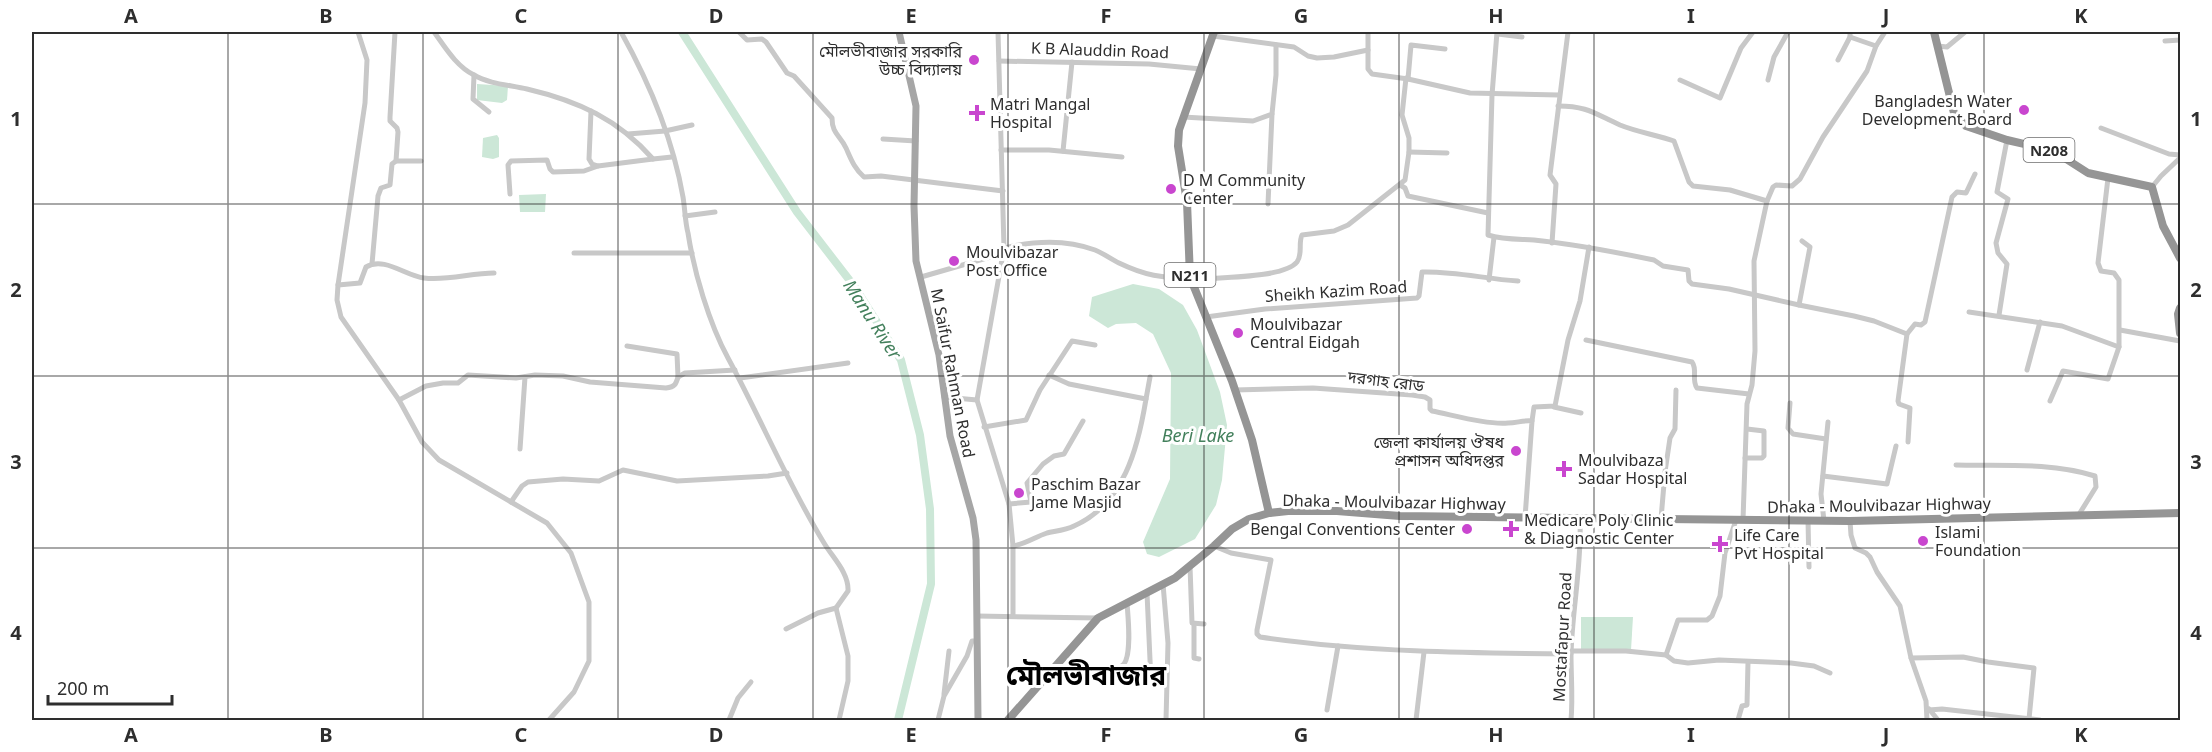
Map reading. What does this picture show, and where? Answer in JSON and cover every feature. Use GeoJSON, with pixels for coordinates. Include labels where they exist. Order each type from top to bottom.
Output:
{"type":"FeatureCollection","features":[{"type":"Feature","properties":{"kind":"highway","name":"N208"},"geometry":{"type":"LineString","coordinates":[[1934,32],[1954,112],[1966,126],[2007,140],[2046,149],[2088,172],[2152,187]]}},
{"type":"Feature","properties":{"kind":"highway","name":"N211"},"geometry":{"type":"LineString","coordinates":[[1214,34],[1179,130],[1178,146],[1187,202],[1191,278],[1252,440],[1269,513]]}},
{"type":"Feature","properties":{"kind":"highway"},"geometry":{"type":"LineString","coordinates":[[2152,187],[2163,226],[2181,258]]}},
{"type":"Feature","properties":{"kind":"highway"},"geometry":{"type":"LineString","coordinates":[[2181,308],[2178,314],[2181,333]]}},
{"type":"Feature","properties":{"kind":"highway","name":"Dhaka - Moulvibazar Highway"},"geometry":{"type":"LineString","coordinates":[[1008,720],[1098,618],[1147,593],[1190,567],[1232,529],[1249,519],[1269,513],[1337,511],[1400,516],[1850,521],[2181,513]]}},
{"type":"Feature","properties":{"kind":"main road","name":"M Saifur Rahman Road"},"geometry":{"type":"LineString","coordinates":[[899,32],[916,106],[914,181],[916,261],[939,355],[950,436],[973,518],[976,557],[978,720]]}},
{"type":"Feature","properties":{"kind":"street"},"geometry":{"type":"LineString","coordinates":[[357,32],[367,60],[365,103],[338,285],[337,300],[341,317],[399,400],[422,442],[439,460],[547,523],[571,553],[589,602],[589,661],[574,692],[549,720]]}},
{"type":"Feature","properties":{"kind":"street"},"geometry":{"type":"LineString","coordinates":[[372,264],[379,191],[390,185],[392,164],[396,161],[398,132],[390,121],[395,32]]}},
{"type":"Feature","properties":{"kind":"street"},"geometry":{"type":"LineString","coordinates":[[434,32],[458,64],[474,75],[562,98],[591,111],[628,134],[653,159]]}},
{"type":"Feature","properties":{"kind":"street"},"geometry":{"type":"LineString","coordinates":[[621,32],[647,84],[665,131],[683,197],[692,253],[717,334],[824,543],[847,579],[848,591],[836,608],[818,613],[786,629]]}},
{"type":"Feature","properties":{"kind":"street"},"geometry":{"type":"LineString","coordinates":[[739,32],[747,40],[762,39],[766,42],[787,73],[794,76],[832,118],[835,132],[857,170],[864,177],[881,176],[1003,191]]}},
{"type":"Feature","properties":{"kind":"street"},"geometry":{"type":"LineString","coordinates":[[998,32],[1004,251],[977,400],[1009,504],[1013,546],[1013,616]]}},
{"type":"Feature","properties":{"kind":"street"},"geometry":{"type":"LineString","coordinates":[[1369,32],[1369,72],[1470,93],[1559,95]]}},
{"type":"Feature","properties":{"kind":"street"},"geometry":{"type":"LineString","coordinates":[[1552,243],[1556,184],[1550,175],[1568,32]]}},
{"type":"Feature","properties":{"kind":"street"},"geometry":{"type":"LineString","coordinates":[[1680,80],[1720,98],[1741,48],[1753,32]]}},
{"type":"Feature","properties":{"kind":"street"},"geometry":{"type":"LineString","coordinates":[[1767,80],[1774,57],[1788,32]]}},
{"type":"Feature","properties":{"kind":"street"},"geometry":{"type":"LineString","coordinates":[[1666,655],[1678,620],[1707,620],[1712,616],[1720,596],[1725,553],[1740,520],[1747,404],[1752,385],[1755,351],[1755,261],[1767,201],[1773,187],[1779,184],[1792,186],[1800,179],[1823,137],[1867,71],[1876,46],[1885,32]]}},
{"type":"Feature","properties":{"kind":"street"},"geometry":{"type":"LineString","coordinates":[[1938,46],[1947,47],[1965,32]]}},
{"type":"Feature","properties":{"kind":"street"},"geometry":{"type":"LineString","coordinates":[[1522,38],[1498,33],[1492,95],[1488,234],[1494,237],[1588,247],[1654,260],[1663,266],[1686,269],[1692,284],[1705,284],[1826,309],[1874,321],[1907,334]]}},
{"type":"Feature","properties":{"kind":"street"},"geometry":{"type":"LineString","coordinates":[[1214,34],[1294,48],[1317,58],[1368,50]]}},
{"type":"Feature","properties":{"kind":"street"},"geometry":{"type":"LineString","coordinates":[[1838,60],[1850,34],[1876,46]]}},
{"type":"Feature","properties":{"kind":"street"},"geometry":{"type":"LineString","coordinates":[[2165,41],[2181,40]]}},
{"type":"Feature","properties":{"kind":"street"},"geometry":{"type":"LineString","coordinates":[[1268,204],[1276,45]]}},
{"type":"Feature","properties":{"kind":"street"},"geometry":{"type":"LineString","coordinates":[[921,278],[1033,242],[1064,243],[1095,250],[1119,264],[1148,275],[1166,278],[1251,276],[1292,266],[1299,258],[1302,235],[1334,231],[1348,225],[1361,217],[1381,197],[1407,178],[1409,138],[1402,115],[1411,45],[1445,49]]}},
{"type":"Feature","properties":{"kind":"street","name":"K B Alauddin Road"},"geometry":{"type":"LineString","coordinates":[[999,61],[1149,64],[1201,69]]}},
{"type":"Feature","properties":{"kind":"street"},"geometry":{"type":"LineString","coordinates":[[1063,151],[1072,62]]}},
{"type":"Feature","properties":{"kind":"street"},"geometry":{"type":"LineString","coordinates":[[474,75],[473,99],[489,112]]}},
{"type":"Feature","properties":{"kind":"street"},"geometry":{"type":"LineString","coordinates":[[1558,106],[1577,106],[1623,126],[1651,132],[1674,141],[1689,182],[1693,186],[1730,190],[1767,201]]}},
{"type":"Feature","properties":{"kind":"street"},"geometry":{"type":"LineString","coordinates":[[591,111],[589,159],[597,166]]}},
{"type":"Feature","properties":{"kind":"street"},"geometry":{"type":"LineString","coordinates":[[1183,117],[1253,121],[1272,114]]}},
{"type":"Feature","properties":{"kind":"street"},"geometry":{"type":"LineString","coordinates":[[628,134],[665,131],[692,125]]}},
{"type":"Feature","properties":{"kind":"street"},"geometry":{"type":"LineString","coordinates":[[2101,128],[2169,154],[2181,156]]}},
{"type":"Feature","properties":{"kind":"street"},"geometry":{"type":"LineString","coordinates":[[883,139],[916,141]]}},
{"type":"Feature","properties":{"kind":"street"},"geometry":{"type":"LineString","coordinates":[[1999,315],[2007,264],[1998,253],[1996,243],[2008,199],[1997,192],[2007,140]]}},
{"type":"Feature","properties":{"kind":"street"},"geometry":{"type":"LineString","coordinates":[[1001,150],[1063,151],[1122,157]]}},
{"type":"Feature","properties":{"kind":"street"},"geometry":{"type":"LineString","coordinates":[[1409,152],[1448,153]]}},
{"type":"Feature","properties":{"kind":"street"},"geometry":{"type":"LineString","coordinates":[[2152,187],[2181,156]]}},
{"type":"Feature","properties":{"kind":"street"},"geometry":{"type":"LineString","coordinates":[[510,195],[508,165],[511,161],[547,160],[553,172],[584,171],[597,166],[672,157]]}},
{"type":"Feature","properties":{"kind":"street"},"geometry":{"type":"LineString","coordinates":[[396,161],[421,161]]}},
{"type":"Feature","properties":{"kind":"street"},"geometry":{"type":"LineString","coordinates":[[1908,442],[1910,408],[1899,404],[1898,401],[1907,334],[1915,324],[1921,326],[1925,322],[1952,197],[1958,192],[1966,193],[1975,174]]}},
{"type":"Feature","properties":{"kind":"street"},"geometry":{"type":"LineString","coordinates":[[2050,400],[2063,370],[2108,379],[2119,347],[2119,280],[2114,273],[2101,271],[2098,263],[2108,178]]}},
{"type":"Feature","properties":{"kind":"street"},"geometry":{"type":"LineString","coordinates":[[1400,184],[1408,196],[1488,213]]}},
{"type":"Feature","properties":{"kind":"street"},"geometry":{"type":"LineString","coordinates":[[685,216],[716,212]]}},
{"type":"Feature","properties":{"kind":"street"},"geometry":{"type":"LineString","coordinates":[[1489,280],[1494,237]]}},
{"type":"Feature","properties":{"kind":"street"},"geometry":{"type":"LineString","coordinates":[[1799,305],[1810,247],[1802,241]]}},
{"type":"Feature","properties":{"kind":"street"},"geometry":{"type":"LineString","coordinates":[[1554,407],[1568,340],[1580,301],[1588,247]]}},
{"type":"Feature","properties":{"kind":"street"},"geometry":{"type":"LineString","coordinates":[[574,253],[692,253]]}},
{"type":"Feature","properties":{"kind":"street"},"geometry":{"type":"LineString","coordinates":[[338,285],[360,283],[366,267],[372,264],[393,266],[424,278],[494,273]]}},
{"type":"Feature","properties":{"kind":"street","name":"Sheikh Kazim Road"},"geometry":{"type":"LineString","coordinates":[[1206,317],[1265,309],[1417,298],[1422,272],[1468,274],[1489,280],[1518,281]]}},
{"type":"Feature","properties":{"kind":"street"},"geometry":{"type":"LineString","coordinates":[[1969,312],[2062,326],[2119,347]]}},
{"type":"Feature","properties":{"kind":"street"},"geometry":{"type":"LineString","coordinates":[[2027,370],[2040,322]]}},
{"type":"Feature","properties":{"kind":"street"},"geometry":{"type":"LineString","coordinates":[[2120,330],[2181,341]]}},
{"type":"Feature","properties":{"kind":"street"},"geometry":{"type":"LineString","coordinates":[[984,427],[1026,420],[1049,375],[1072,340],[1095,345]]}},
{"type":"Feature","properties":{"kind":"street"},"geometry":{"type":"LineString","coordinates":[[1586,340],[1692,362],[1695,366],[1694,384],[1697,388],[1749,394]]}},
{"type":"Feature","properties":{"kind":"street"},"geometry":{"type":"LineString","coordinates":[[399,400],[426,386],[458,383],[468,375],[562,376],[590,382],[666,388],[676,384],[677,354],[627,346]]}},
{"type":"Feature","properties":{"kind":"street"},"geometry":{"type":"LineString","coordinates":[[740,378],[848,363]]}},
{"type":"Feature","properties":{"kind":"street"},"geometry":{"type":"LineString","coordinates":[[678,377],[685,373],[735,370]]}},
{"type":"Feature","properties":{"kind":"street"},"geometry":{"type":"LineString","coordinates":[[1049,375],[1069,384],[1146,399]]}},
{"type":"Feature","properties":{"kind":"street"},"geometry":{"type":"LineString","coordinates":[[520,449],[525,377]]}},
{"type":"Feature","properties":{"kind":"street"},"geometry":{"type":"LineString","coordinates":[[1013,546],[1031,542],[1044,534],[1073,527],[1103,506],[1128,471],[1135,451],[1150,377]]}},
{"type":"Feature","properties":{"kind":"street","name":"দরগাহ রোড"},"geometry":{"type":"LineString","coordinates":[[1235,390],[1313,388],[1412,395],[1430,400],[1432,411],[1489,422],[1532,421]]}},
{"type":"Feature","properties":{"kind":"street"},"geometry":{"type":"LineString","coordinates":[[1661,519],[1670,438],[1675,429],[1676,390]]}},
{"type":"Feature","properties":{"kind":"street"},"geometry":{"type":"LineString","coordinates":[[944,397],[977,400]]}},
{"type":"Feature","properties":{"kind":"street"},"geometry":{"type":"LineString","coordinates":[[1790,403],[1788,428],[1790,431],[1793,434],[1826,439]]}},
{"type":"Feature","properties":{"kind":"street"},"geometry":{"type":"LineString","coordinates":[[1526,518],[1534,407],[1554,407],[1581,413]]}},
{"type":"Feature","properties":{"kind":"street"},"geometry":{"type":"LineString","coordinates":[[1009,504],[1031,502],[1027,483],[1042,464],[1054,456],[1064,454],[1083,421]]}},
{"type":"Feature","properties":{"kind":"street"},"geometry":{"type":"LineString","coordinates":[[1824,520],[1821,494],[1828,422]]}},
{"type":"Feature","properties":{"kind":"street"},"geometry":{"type":"LineString","coordinates":[[1745,458],[1764,456],[1764,430],[1747,429]]}},
{"type":"Feature","properties":{"kind":"street"},"geometry":{"type":"LineString","coordinates":[[1823,476],[1887,484],[1896,446]]}},
{"type":"Feature","properties":{"kind":"street"},"geometry":{"type":"LineString","coordinates":[[1956,465],[2037,467],[2084,472],[2095,476],[2096,487],[2078,516]]}},
{"type":"Feature","properties":{"kind":"street"},"geometry":{"type":"LineString","coordinates":[[511,502],[522,486],[528,483],[563,479],[599,482],[623,470],[676,481],[787,473]]}},
{"type":"Feature","properties":{"kind":"street","name":"Mostafapur Road"},"geometry":{"type":"LineString","coordinates":[[1571,720],[1573,688],[1571,652],[1581,540],[1580,519]]}},
{"type":"Feature","properties":{"kind":"street"},"geometry":{"type":"LineString","coordinates":[[1808,520],[1809,567]]}},
{"type":"Feature","properties":{"kind":"street"},"geometry":{"type":"LineString","coordinates":[[1850,521],[1855,548],[1870,557],[1877,572],[1900,606],[1911,658],[1928,709],[1927,720]]}},
{"type":"Feature","properties":{"kind":"street"},"geometry":{"type":"LineString","coordinates":[[1214,546],[1230,553],[1271,560],[1257,630],[1260,637],[1314,645],[1424,652],[1626,651],[1666,655],[1674,662],[1719,660],[1814,666],[1830,673]]}},
{"type":"Feature","properties":{"kind":"street"},"geometry":{"type":"LineString","coordinates":[[1190,567],[1194,658],[1198,659]]}},
{"type":"Feature","properties":{"kind":"street"},"geometry":{"type":"LineString","coordinates":[[1163,584],[1168,643],[1166,720]]}},
{"type":"Feature","properties":{"kind":"street"},"geometry":{"type":"LineString","coordinates":[[1147,593],[1151,682]]}},
{"type":"Feature","properties":{"kind":"street"},"geometry":{"type":"LineString","coordinates":[[1112,679],[1115,670],[1123,666],[1126,659],[1127,603]]}},
{"type":"Feature","properties":{"kind":"street"},"geometry":{"type":"LineString","coordinates":[[836,608],[848,656],[848,681],[839,720]]}},
{"type":"Feature","properties":{"kind":"street"},"geometry":{"type":"LineString","coordinates":[[977,616],[1098,618]]}},
{"type":"Feature","properties":{"kind":"street"},"geometry":{"type":"LineString","coordinates":[[1194,624],[1204,624]]}},
{"type":"Feature","properties":{"kind":"street"},"geometry":{"type":"LineString","coordinates":[[944,696],[967,656],[972,641],[977,641]]}},
{"type":"Feature","properties":{"kind":"street"},"geometry":{"type":"LineString","coordinates":[[1328,710],[1338,646]]}},
{"type":"Feature","properties":{"kind":"street"},"geometry":{"type":"LineString","coordinates":[[938,720],[944,696],[949,651]]}},
{"type":"Feature","properties":{"kind":"street"},"geometry":{"type":"LineString","coordinates":[[1416,720],[1424,652]]}},
{"type":"Feature","properties":{"kind":"street"},"geometry":{"type":"LineString","coordinates":[[1911,658],[1963,657],[2034,668],[2029,719]]}},
{"type":"Feature","properties":{"kind":"street"},"geometry":{"type":"LineString","coordinates":[[1738,720],[1742,706],[1747,705],[1748,662]]}},
{"type":"Feature","properties":{"kind":"street"},"geometry":{"type":"LineString","coordinates":[[729,720],[738,698],[751,682]]}},
{"type":"Feature","properties":{"kind":"street"},"geometry":{"type":"LineString","coordinates":[[1928,709],[2040,720]]}},
{"type":"Feature","properties":{"kind":"street"},"geometry":{"type":"LineString","coordinates":[[1928,709],[1938,720]]}},
{"type":"Feature","properties":{"kind":"water"},"geometry":{"type":"Polygon","coordinates":[[[477,84],[508,86],[507,100],[502,103],[477,100],[477,84]]]}},
{"type":"Feature","properties":{"kind":"water"},"geometry":{"type":"Polygon","coordinates":[[[497,135],[499,157],[493,159],[482,157],[483,138],[497,135]]]}},
{"type":"Feature","properties":{"kind":"water"},"geometry":{"type":"Polygon","coordinates":[[[546,194],[545,212],[520,212],[519,195],[546,194]]]}},
{"type":"Feature","properties":{"kind":"water","name":"Beri Lake"},"geometry":{"type":"Polygon","coordinates":[[[1133,284],[1159,289],[1183,305],[1197,330],[1220,392],[1227,425],[1222,480],[1216,505],[1195,539],[1159,557],[1147,554],[1143,542],[1170,479],[1171,373],[1153,334],[1136,323],[1116,324],[1108,328],[1089,316],[1092,297],[1133,284]]]}},
{"type":"Feature","properties":{"kind":"water"},"geometry":{"type":"Polygon","coordinates":[[[1581,617],[1633,617],[1631,650],[1581,649],[1581,617]]]}},
{"type":"Feature","properties":{"kind":"waterway","name":"Manu River"},"geometry":{"type":"LineString","coordinates":[[682,32],[797,212],[854,286],[901,360],[920,435],[930,509],[931,584],[898,720]]}},
{"type":"Feature","properties":{"kind":"place","name":"মৌলভীবাজার সরকারি উচ্চ বিদ্যালয়"},"geometry":{"type":"Point","coordinates":[974,60]}},
{"type":"Feature","properties":{"kind":"place","name":"Bangladesh Water Development Board"},"geometry":{"type":"Point","coordinates":[2024,110]}},
{"type":"Feature","properties":{"kind":"place","name":"Matri Mangal Hospital"},"geometry":{"type":"Point","coordinates":[977,113]}},
{"type":"Feature","properties":{"kind":"place","name":"D M Community Center"},"geometry":{"type":"Point","coordinates":[1171,189]}},
{"type":"Feature","properties":{"kind":"place","name":"Moulvibazar Post Office"},"geometry":{"type":"Point","coordinates":[954,261]}},
{"type":"Feature","properties":{"kind":"place","name":"Moulvibazar Central Eidgah"},"geometry":{"type":"Point","coordinates":[1238,333]}},
{"type":"Feature","properties":{"kind":"place","name":"জেলা কার্যালয় ঔষধ প্রশাসন অধিদপ্তর"},"geometry":{"type":"Point","coordinates":[1516,451]}},
{"type":"Feature","properties":{"kind":"place","name":"Moulvibaza Sadar Hospital"},"geometry":{"type":"Point","coordinates":[1564,469]}},
{"type":"Feature","properties":{"kind":"place","name":"Paschim Bazar Jame Masjid"},"geometry":{"type":"Point","coordinates":[1019,493]}},
{"type":"Feature","properties":{"kind":"place","name":"Bengal Conventions Center"},"geometry":{"type":"Point","coordinates":[1467,529]}},
{"type":"Feature","properties":{"kind":"place","name":"Medicare Poly Clinic & Diagnostic Center"},"geometry":{"type":"Point","coordinates":[1511,529]}},
{"type":"Feature","properties":{"kind":"place","name":"Islami Foundation"},"geometry":{"type":"Point","coordinates":[1923,541]}},
{"type":"Feature","properties":{"kind":"place","name":"Life Care Pvt Hospital"},"geometry":{"type":"Point","coordinates":[1720,544]}},
{"type":"Feature","properties":{"kind":"district","name":"মৌলভীবাজার"},"geometry":{"type":"Point","coordinates":[1086,674]}}]}
